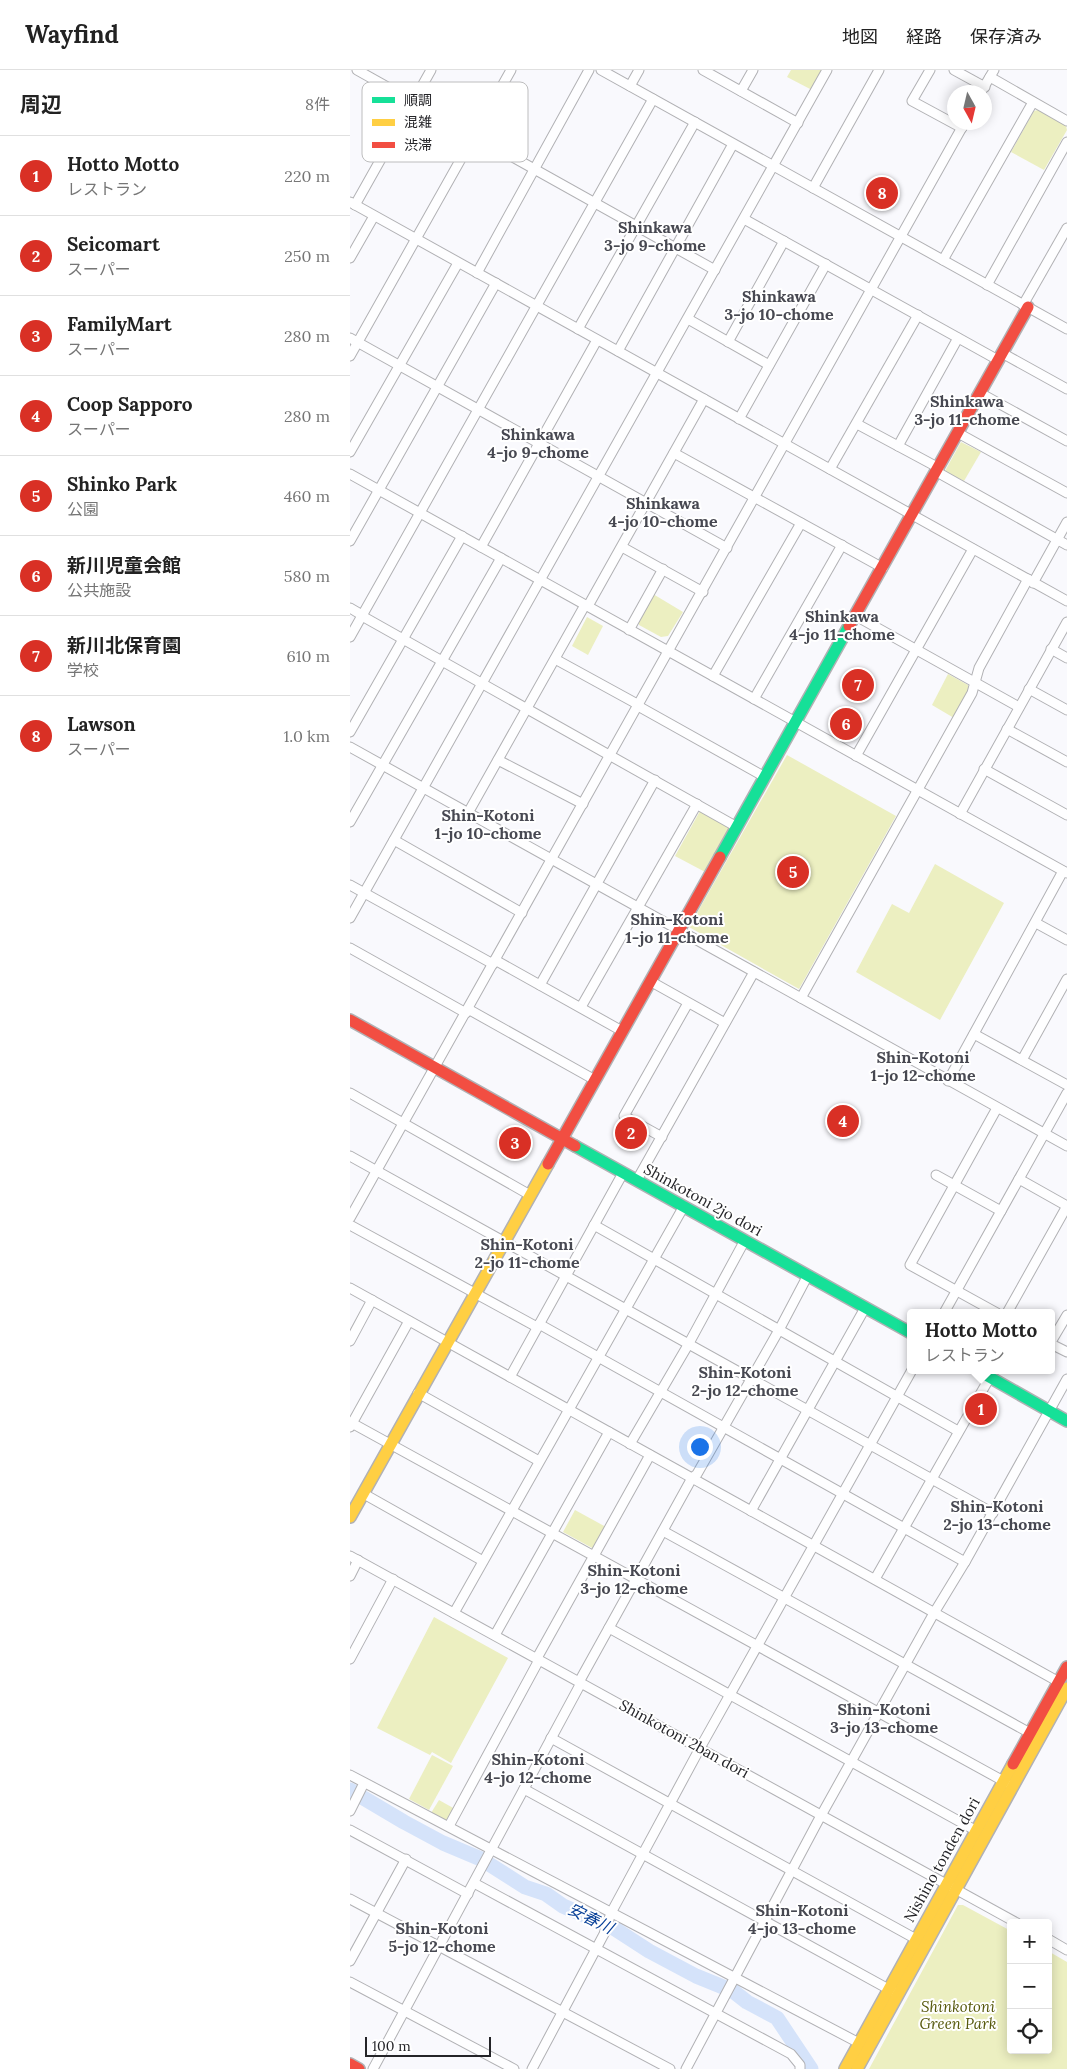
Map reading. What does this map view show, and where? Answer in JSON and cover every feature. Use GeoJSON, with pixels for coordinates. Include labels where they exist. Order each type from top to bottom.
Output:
{"type":"FeatureCollection","features":[{"type":"Feature","properties":{"kind":"street"},"geometry":{"type":"LineString","coordinates":[[357,70],[378,82]]}},
{"type":"Feature","properties":{"kind":"street"},"geometry":{"type":"LineString","coordinates":[[424,82],[431,70]]}},
{"type":"Feature","properties":{"kind":"street"},"geometry":{"type":"LineString","coordinates":[[503,82],[510,70]]}},
{"type":"Feature","properties":{"kind":"street"},"geometry":{"type":"LineString","coordinates":[[477,273],[589,70]]}},
{"type":"Feature","properties":{"kind":"street"},"geometry":{"type":"LineString","coordinates":[[601,70],[1066,327]]}},
{"type":"Feature","properties":{"kind":"street"},"geometry":{"type":"LineString","coordinates":[[630,86],[639,70]]}},
{"type":"Feature","properties":{"kind":"street"},"geometry":{"type":"LineString","coordinates":[[703,70],[798,122]]}},
{"type":"Feature","properties":{"kind":"street"},"geometry":{"type":"LineString","coordinates":[[741,91],[753,70]]}},
{"type":"Feature","properties":{"kind":"street"},"geometry":{"type":"LineString","coordinates":[[350,918],[600,477],[827,70]]}},
{"type":"Feature","properties":{"kind":"street"},"geometry":{"type":"LineString","coordinates":[[813,188],[879,70]]}},
{"type":"Feature","properties":{"kind":"street"},"geometry":{"type":"LineString","coordinates":[[930,70],[912,101],[947,117]]}},
{"type":"Feature","properties":{"kind":"street"},"geometry":{"type":"LineString","coordinates":[[954,70],[976,85]]}},
{"type":"Feature","properties":{"kind":"street"},"geometry":{"type":"LineString","coordinates":[[986,85],[992,74],[1033,102],[1067,121]]}},
{"type":"Feature","properties":{"kind":"street"},"geometry":{"type":"LineString","coordinates":[[350,637],[652,99]]}},
{"type":"Feature","properties":{"kind":"street"},"geometry":{"type":"LineString","coordinates":[[943,260],[1033,102]]}},
{"type":"Feature","properties":{"kind":"street"},"geometry":{"type":"LineString","coordinates":[[578,329],[695,122]]}},
{"type":"Feature","properties":{"kind":"street"},"geometry":{"type":"LineString","coordinates":[[350,1218],[703,592],[960,130]]}},
{"type":"Feature","properties":{"kind":"street"},"geometry":{"type":"LineString","coordinates":[[987,285],[1067,142]]}},
{"type":"Feature","properties":{"kind":"street"},"geometry":{"type":"LineString","coordinates":[[618,351],[733,144]]}},
{"type":"Feature","properties":{"kind":"street"},"geometry":{"type":"LineString","coordinates":[[378,162],[353,204],[1067,601]]}},
{"type":"Feature","properties":{"kind":"street"},"geometry":{"type":"LineString","coordinates":[[350,356],[354,340],[416,239],[459,162]]}},
{"type":"Feature","properties":{"kind":"street"},"geometry":{"type":"LineString","coordinates":[[521,162],[715,270]]}},
{"type":"Feature","properties":{"kind":"street"},"geometry":{"type":"LineString","coordinates":[[350,258],[374,216]]}},
{"type":"Feature","properties":{"kind":"street"},"geometry":{"type":"LineString","coordinates":[[744,219],[958,338],[1067,388]]}},
{"type":"Feature","properties":{"kind":"street"},"geometry":{"type":"LineString","coordinates":[[350,1517],[938,470],[1000,357],[1067,228]]}},
{"type":"Feature","properties":{"kind":"street"},"geometry":{"type":"LineString","coordinates":[[728,342],[784,241]]}},
{"type":"Feature","properties":{"kind":"street"},"geometry":{"type":"LineString","coordinates":[[350,452],[458,263]]}},
{"type":"Feature","properties":{"kind":"street"},"geometry":{"type":"LineString","coordinates":[[739,418],[826,264]]}},
{"type":"Feature","properties":{"kind":"street"},"geometry":{"type":"LineString","coordinates":[[350,541],[496,284]]}},
{"type":"Feature","properties":{"kind":"street"},"geometry":{"type":"LineString","coordinates":[[830,469],[918,315]]}},
{"type":"Feature","properties":{"kind":"street"},"geometry":{"type":"LineString","coordinates":[[688,319],[769,365]]}},
{"type":"Feature","properties":{"kind":"street"},"geometry":{"type":"LineString","coordinates":[[898,446],[958,338]]}},
{"type":"Feature","properties":{"kind":"street"},"geometry":{"type":"LineString","coordinates":[[354,340],[727,548]]}},
{"type":"Feature","properties":{"kind":"street"},"geometry":{"type":"LineString","coordinates":[[481,547],[597,340]]}},
{"type":"Feature","properties":{"kind":"street"},"geometry":{"type":"LineString","coordinates":[[980,393],[1067,441]]}},
{"type":"Feature","properties":{"kind":"street"},"geometry":{"type":"LineString","coordinates":[[468,813],[555,659],[622,546],[704,399]]}},
{"type":"Feature","properties":{"kind":"street"},"geometry":{"type":"LineString","coordinates":[[857,424],[1067,545]]}},
{"type":"Feature","properties":{"kind":"street"},"geometry":{"type":"LineString","coordinates":[[958,433],[1067,492]]}},
{"type":"Feature","properties":{"kind":"street"},"geometry":{"type":"LineString","coordinates":[[674,453],[883,568]]}},
{"type":"Feature","properties":{"kind":"street"},"geometry":{"type":"LineString","coordinates":[[350,474],[1065,872],[948,1081]]}},
{"type":"Feature","properties":{"kind":"street"},"geometry":{"type":"LineString","coordinates":[[801,998],[972,693],[979,668],[1067,522]]}},
{"type":"Feature","properties":{"kind":"street"},"geometry":{"type":"LineString","coordinates":[[713,676],[801,523]]}},
{"type":"Feature","properties":{"kind":"street"},"geometry":{"type":"LineString","coordinates":[[350,732],[462,536]]}},
{"type":"Feature","properties":{"kind":"street"},"geometry":{"type":"LineString","coordinates":[[754,699],[842,545]]}},
{"type":"Feature","properties":{"kind":"street"},"geometry":{"type":"LineString","coordinates":[[622,546],[703,592]]}},
{"type":"Feature","properties":{"kind":"street"},"geometry":{"type":"LineString","coordinates":[[856,756],[973,549]]}},
{"type":"Feature","properties":{"kind":"street"},"geometry":{"type":"LineString","coordinates":[[350,822],[501,558]]}},
{"type":"Feature","properties":{"kind":"street"},"geometry":{"type":"LineString","coordinates":[[628,630],[663,569]]}},
{"type":"Feature","properties":{"kind":"street"},"geometry":{"type":"LineString","coordinates":[[350,608],[527,710],[738,827]]}},
{"type":"Feature","properties":{"kind":"street"},"geometry":{"type":"LineString","coordinates":[[856,616],[1019,707]]}},
{"type":"Feature","properties":{"kind":"street"},"geometry":{"type":"LineString","coordinates":[[960,814],[1067,622]]}},
{"type":"Feature","properties":{"kind":"street"},"geometry":{"type":"LineString","coordinates":[[1051,650],[1067,658]]}},
{"type":"Feature","properties":{"kind":"street"},"geometry":{"type":"LineString","coordinates":[[555,659],[765,777]]}},
{"type":"Feature","properties":{"kind":"street"},"geometry":{"type":"LineString","coordinates":[[1029,689],[1067,710]]}},
{"type":"Feature","properties":{"kind":"street"},"geometry":{"type":"LineString","coordinates":[[1007,729],[1067,762]]}},
{"type":"Feature","properties":{"kind":"street"},"geometry":{"type":"LineString","coordinates":[[350,747],[1067,1146]]}},
{"type":"Feature","properties":{"kind":"street"},"geometry":{"type":"LineString","coordinates":[[498,760],[583,804]]}},
{"type":"Feature","properties":{"kind":"street"},"geometry":{"type":"LineString","coordinates":[[984,769],[1067,815]]}},
{"type":"Feature","properties":{"kind":"street"},"geometry":{"type":"LineString","coordinates":[[540,985],[655,780]]}},
{"type":"Feature","properties":{"kind":"street"},"geometry":{"type":"LineString","coordinates":[[581,1007],[697,804]]}},
{"type":"Feature","properties":{"kind":"street"},"geometry":{"type":"LineString","coordinates":[[394,840],[522,913]]}},
{"type":"Feature","properties":{"kind":"street"},"geometry":{"type":"LineString","coordinates":[[350,885],[581,1007],[622,1031]]}},
{"type":"Feature","properties":{"kind":"street"},"geometry":{"type":"LineString","coordinates":[[1036,923],[1067,940]]}},
{"type":"Feature","properties":{"kind":"street"},"geometry":{"type":"LineString","coordinates":[[350,948],[595,1080]]}},
{"type":"Feature","properties":{"kind":"street"},"geometry":{"type":"LineString","coordinates":[[637,1180],[754,972]]}},
{"type":"Feature","properties":{"kind":"street"},"geometry":{"type":"LineString","coordinates":[[1022,1060],[1067,979]]}},
{"type":"Feature","properties":{"kind":"street"},"geometry":{"type":"LineString","coordinates":[[650,981],[725,1023]]}},
{"type":"Feature","properties":{"kind":"street"},"geometry":{"type":"LineString","coordinates":[[662,1136],[624,1116],[688,1003]]}},
{"type":"Feature","properties":{"kind":"street","name":"Shinkotoni 2jo dori"},"geometry":{"type":"LineString","coordinates":[[350,1020],[907,1331]]}},
{"type":"Feature","properties":{"kind":"street"},"geometry":{"type":"LineString","coordinates":[[974,1034],[1067,1085]]}},
{"type":"Feature","properties":{"kind":"street"},"geometry":{"type":"LineString","coordinates":[[350,1093],[530,1195]]}},
{"type":"Feature","properties":{"kind":"street"},"geometry":{"type":"LineString","coordinates":[[946,1309],[1067,1093]]}},
{"type":"Feature","properties":{"kind":"street"},"geometry":{"type":"LineString","coordinates":[[989,1309],[910,1265],[998,1108]]}},
{"type":"Feature","properties":{"kind":"street"},"geometry":{"type":"LineString","coordinates":[[350,1156],[992,1513]]}},
{"type":"Feature","properties":{"kind":"street"},"geometry":{"type":"LineString","coordinates":[[510,1377],[623,1172]]}},
{"type":"Feature","properties":{"kind":"street"},"geometry":{"type":"LineString","coordinates":[[936,1175],[1001,1211]]}},
{"type":"Feature","properties":{"kind":"street"},"geometry":{"type":"LineString","coordinates":[[1009,1309],[1067,1206],[1019,1179]]}},
{"type":"Feature","properties":{"kind":"street"},"geometry":{"type":"LineString","coordinates":[[454,1613],[684,1206]]}},
{"type":"Feature","properties":{"kind":"street"},"geometry":{"type":"LineString","coordinates":[[350,1225],[599,1358],[965,1562]]}},
{"type":"Feature","properties":{"kind":"street"},"geometry":{"type":"LineString","coordinates":[[594,1225],[958,1430]]}},
{"type":"Feature","properties":{"kind":"street"},"geometry":{"type":"LineString","coordinates":[[630,1444],[688,1345],[745,1240]]}},
{"type":"Feature","properties":{"kind":"street"},"geometry":{"type":"LineString","coordinates":[[373,2069],[490,1854],[609,1628],[692,1478],[697,1474],[779,1330],[808,1275]]}},
{"type":"Feature","properties":{"kind":"street"},"geometry":{"type":"LineString","coordinates":[[350,1288],[1063,1685]]}},
{"type":"Feature","properties":{"kind":"street"},"geometry":{"type":"LineString","coordinates":[[350,1341],[372,1300]]}},
{"type":"Feature","properties":{"kind":"street"},"geometry":{"type":"LineString","coordinates":[[751,1511],[782,1459],[865,1308]]}},
{"type":"Feature","properties":{"kind":"street"},"geometry":{"type":"LineString","coordinates":[[1055,1336],[1067,1315]]}},
{"type":"Feature","properties":{"kind":"street"},"geometry":{"type":"LineString","coordinates":[[408,1321],[351,1424],[391,1444],[1007,1784]]}},
{"type":"Feature","properties":{"kind":"street"},"geometry":{"type":"LineString","coordinates":[[1055,1345],[1067,1352]]}},
{"type":"Feature","properties":{"kind":"street"},"geometry":{"type":"LineString","coordinates":[[532,2069],[597,1949],[608,1921],[670,1803],[910,1374]]}},
{"type":"Feature","properties":{"kind":"street"},"geometry":{"type":"LineString","coordinates":[[984,1374],[1067,1421]]}},
{"type":"Feature","properties":{"kind":"street"},"geometry":{"type":"LineString","coordinates":[[875,1580],[958,1430],[990,1377]]}},
{"type":"Feature","properties":{"kind":"street"},"geometry":{"type":"LineString","coordinates":[[686,2069],[822,1815],[880,1714],[934,1612],[965,1562],[1067,1378]]}},
{"type":"Feature","properties":{"kind":"street"},"geometry":{"type":"LineString","coordinates":[[418,1393],[539,1461]]}},
{"type":"Feature","properties":{"kind":"street"},"geometry":{"type":"LineString","coordinates":[[495,1635],[609,1432]]}},
{"type":"Feature","properties":{"kind":"street"},"geometry":{"type":"LineString","coordinates":[[449,1826],[650,1455]]}},
{"type":"Feature","properties":{"kind":"street"},"geometry":{"type":"LineString","coordinates":[[364,1494],[483,1561]]}},
{"type":"Feature","properties":{"kind":"street"},"geometry":{"type":"LineString","coordinates":[[663,1531],[1030,1732]]}},
{"type":"Feature","properties":{"kind":"street"},"geometry":{"type":"LineString","coordinates":[[350,1576],[354,1558]]}},
{"type":"Feature","properties":{"kind":"street","name":"Shinkotoni 2ban dori"},"geometry":{"type":"LineString","coordinates":[[354,1558],[1010,1919]]}},
{"type":"Feature","properties":{"kind":"street"},"geometry":{"type":"LineString","coordinates":[[350,1659],[393,1579]]}},
{"type":"Feature","properties":{"kind":"street"},"geometry":{"type":"LineString","coordinates":[[609,1628],[976,1830]]}},
{"type":"Feature","properties":{"kind":"street","name":"Nishino tonden dori"},"geometry":{"type":"LineString","coordinates":[[846,2069],[859,2043],[893,1992],[1063,1685],[1067,1667]]}},
{"type":"Feature","properties":{"kind":"street","name":"Nishino tonden dori"},"geometry":{"type":"LineString","coordinates":[[857,2069],[916,1939],[950,1886],[976,1830],[1007,1784],[1030,1732],[1063,1685]]}},
{"type":"Feature","properties":{"kind":"street"},"geometry":{"type":"LineString","coordinates":[[551,1738],[916,1939]]}},
{"type":"Feature","properties":{"kind":"street"},"geometry":{"type":"LineString","coordinates":[[350,1775],[356,1799],[449,1826],[490,1854],[608,1921],[730,1986],[859,2043]]}},
{"type":"Feature","properties":{"kind":"street"},"geometry":{"type":"LineString","coordinates":[[524,1789],[893,1992]]}},
{"type":"Feature","properties":{"kind":"street"},"geometry":{"type":"LineString","coordinates":[[350,1830],[468,1894]]}},
{"type":"Feature","properties":{"kind":"street"},"geometry":{"type":"LineString","coordinates":[[350,1961],[406,1860]]}},
{"type":"Feature","properties":{"kind":"street"},"geometry":{"type":"LineString","coordinates":[[474,1883],[791,2054],[800,2065],[800,2069]]}},
{"type":"Feature","properties":{"kind":"street"},"geometry":{"type":"LineString","coordinates":[[350,1899],[670,2069]]}},
{"type":"Feature","properties":{"kind":"street"},"geometry":{"type":"LineString","coordinates":[[1052,1942],[1067,1950]]}},
{"type":"Feature","properties":{"kind":"street"},"geometry":{"type":"LineString","coordinates":[[350,1982],[514,2069]]}},
{"type":"Feature","properties":{"kind":"street"},"geometry":{"type":"LineString","coordinates":[[350,2064],[359,2069]]}},
{"type":"Feature","properties":{"kind":"green space"},"geometry":{"type":"Polygon","coordinates":[[[791,70],[823,70],[812,90],[787,77],[791,70]]]}},
{"type":"Feature","properties":{"kind":"green space"},"geometry":{"type":"Polygon","coordinates":[[[1038,110],[1066,126],[1067,130],[1044,170],[1011,152],[1034,111],[1038,110]]]}},
{"type":"Feature","properties":{"kind":"green space"},"geometry":{"type":"Polygon","coordinates":[[[961,442],[981,452],[964,481],[945,471],[961,442]]]}},
{"type":"Feature","properties":{"kind":"green space"},"geometry":{"type":"Polygon","coordinates":[[[653,594],[683,612],[668,636],[661,637],[639,625],[639,621],[653,594]]]}},
{"type":"Feature","properties":{"kind":"green space"},"geometry":{"type":"Polygon","coordinates":[[[587,617],[603,626],[588,655],[572,646],[587,617]]]}},
{"type":"Feature","properties":{"kind":"green space"},"geometry":{"type":"Polygon","coordinates":[[[948,674],[968,685],[969,693],[954,718],[932,705],[948,674]]]}},
{"type":"Feature","properties":{"kind":"green space"},"geometry":{"type":"Polygon","coordinates":[[[787,755],[896,816],[799,989],[689,927],[787,755]]]}},
{"type":"Feature","properties":{"kind":"green space"},"geometry":{"type":"Polygon","coordinates":[[[700,811],[732,829],[707,873],[675,856],[700,811]]]}},
{"type":"Feature","properties":{"kind":"green space"},"geometry":{"type":"Polygon","coordinates":[[[935,864],[1004,903],[940,1020],[856,972],[892,904],[909,913],[935,864]]]}},
{"type":"Feature","properties":{"kind":"green space"},"geometry":{"type":"Polygon","coordinates":[[[575,1510],[606,1527],[594,1549],[563,1532],[575,1510]]]}},
{"type":"Feature","properties":{"kind":"green space"},"geometry":{"type":"Polygon","coordinates":[[[434,1617],[508,1658],[451,1763],[432,1752],[430,1755],[377,1728],[434,1617]]]}},
{"type":"Feature","properties":{"kind":"green space"},"geometry":{"type":"Polygon","coordinates":[[[432,1755],[453,1766],[429,1810],[409,1799],[432,1755]]]}},
{"type":"Feature","properties":{"kind":"green space"},"geometry":{"type":"Polygon","coordinates":[[[439,1800],[455,1809],[448,1822],[431,1813],[439,1800]]]}},
{"type":"Feature","properties":{"kind":"green space","name":"Shinkotoni Green Park"},"geometry":{"type":"Polygon","coordinates":[[[958,1905],[963,1905],[1007,1929],[1007,2054],[1052,2054],[1052,1953],[1067,1962],[1067,2069],[869,2069],[958,1905]]]}},
{"type":"Feature","properties":{"kind":"waterway","name":"安春川"},"geometry":{"type":"LineString","coordinates":[[350,1790],[443,1843],[481,1859],[525,1887],[546,1894],[563,1906],[612,1927],[649,1951],[696,1976],[733,1991],[747,2002],[777,2018],[811,2069]]}},
{"type":"Feature","properties":{"kind":"traffic: fast"},"geometry":{"type":"LineString","coordinates":[[720,857],[849,626]]}},
{"type":"Feature","properties":{"kind":"traffic: fast"},"geometry":{"type":"LineString","coordinates":[[575,1146],[907,1331]]}},
{"type":"Feature","properties":{"kind":"traffic: fast"},"geometry":{"type":"LineString","coordinates":[[984,1374],[1067,1421]]}},
{"type":"Feature","properties":{"kind":"traffic: slow"},"geometry":{"type":"LineString","coordinates":[[350,1517],[548,1164]]}},
{"type":"Feature","properties":{"kind":"traffic: slow"},"geometry":{"type":"LineString","coordinates":[[857,2069],[1067,1688]]}},
{"type":"Feature","properties":{"kind":"traffic: slow"},"geometry":{"type":"LineString","coordinates":[[845,2069],[1013,1764]]}},
{"type":"Feature","properties":{"kind":"traffic: jam"},"geometry":{"type":"LineString","coordinates":[[849,626],[1028,307]]}},
{"type":"Feature","properties":{"kind":"traffic: jam"},"geometry":{"type":"LineString","coordinates":[[548,1164],[720,857]]}},
{"type":"Feature","properties":{"kind":"traffic: jam"},"geometry":{"type":"LineString","coordinates":[[350,1020],[575,1146]]}},
{"type":"Feature","properties":{"kind":"traffic: jam"},"geometry":{"type":"LineString","coordinates":[[1013,1764],[1067,1667]]}},
{"type":"Feature","properties":{"kind":"traffic: jam"},"geometry":{"type":"LineString","coordinates":[[350,2064],[359,2069]]}},
{"type":"Feature","properties":{"kind":"place","name":"Lawson"},"geometry":{"type":"Point","coordinates":[882,193]}},
{"type":"Feature","properties":{"kind":"place","name":"新川北保育園"},"geometry":{"type":"Point","coordinates":[858,685]}},
{"type":"Feature","properties":{"kind":"place","name":"新川児童会館"},"geometry":{"type":"Point","coordinates":[846,724]}},
{"type":"Feature","properties":{"kind":"place","name":"Shinko Park"},"geometry":{"type":"Point","coordinates":[793,872]}},
{"type":"Feature","properties":{"kind":"place","name":"Coop Sapporo"},"geometry":{"type":"Point","coordinates":[843,1121]}},
{"type":"Feature","properties":{"kind":"place","name":"Seicomart"},"geometry":{"type":"Point","coordinates":[631,1133]}},
{"type":"Feature","properties":{"kind":"place","name":"FamilyMart"},"geometry":{"type":"Point","coordinates":[515,1143]}},
{"type":"Feature","properties":{"kind":"place","name":"Hotto Motto"},"geometry":{"type":"Point","coordinates":[981,1409]}},
{"type":"Feature","properties":{"kind":"district","name":"Shinkawa 3-jo 9-chome"},"geometry":{"type":"Point","coordinates":[655,236]}},
{"type":"Feature","properties":{"kind":"district","name":"Shinkawa 3-jo 10-chome"},"geometry":{"type":"Point","coordinates":[779,305]}},
{"type":"Feature","properties":{"kind":"district","name":"Shinkawa 3-jo 11-chome"},"geometry":{"type":"Point","coordinates":[967,410]}},
{"type":"Feature","properties":{"kind":"district","name":"Shinkawa 4-jo 9-chome"},"geometry":{"type":"Point","coordinates":[538,443]}},
{"type":"Feature","properties":{"kind":"district","name":"Shinkawa 4-jo 10-chome"},"geometry":{"type":"Point","coordinates":[663,512]}},
{"type":"Feature","properties":{"kind":"district","name":"Shinkawa 4-jo 11-chome"},"geometry":{"type":"Point","coordinates":[842,625]}},
{"type":"Feature","properties":{"kind":"district","name":"Shin-Kotoni 1-jo 10-chome"},"geometry":{"type":"Point","coordinates":[488,824]}},
{"type":"Feature","properties":{"kind":"district","name":"Shin-Kotoni 1-jo 11-chome"},"geometry":{"type":"Point","coordinates":[677,928]}},
{"type":"Feature","properties":{"kind":"district","name":"Shin-Kotoni 1-jo 12-chome"},"geometry":{"type":"Point","coordinates":[923,1066]}},
{"type":"Feature","properties":{"kind":"district","name":"Shin-Kotoni 2-jo 11-chome"},"geometry":{"type":"Point","coordinates":[527,1253]}},
{"type":"Feature","properties":{"kind":"district","name":"Shin-Kotoni 2-jo 12-chome"},"geometry":{"type":"Point","coordinates":[745,1381]}},
{"type":"Feature","properties":{"kind":"district","name":"Shin-Kotoni 2-jo 13-chome"},"geometry":{"type":"Point","coordinates":[997,1515]}},
{"type":"Feature","properties":{"kind":"district","name":"Shin-Kotoni 3-jo 12-chome"},"geometry":{"type":"Point","coordinates":[634,1579]}},
{"type":"Feature","properties":{"kind":"district","name":"Shin-Kotoni 3-jo 13-chome"},"geometry":{"type":"Point","coordinates":[884,1718]}},
{"type":"Feature","properties":{"kind":"district","name":"Shin-Kotoni 4-jo 12-chome"},"geometry":{"type":"Point","coordinates":[538,1768]}},
{"type":"Feature","properties":{"kind":"district","name":"Shin-Kotoni 4-jo 13-chome"},"geometry":{"type":"Point","coordinates":[802,1919]}},
{"type":"Feature","properties":{"kind":"district","name":"Shin-Kotoni 5-jo 12-chome"},"geometry":{"type":"Point","coordinates":[442,1937]}}]}
